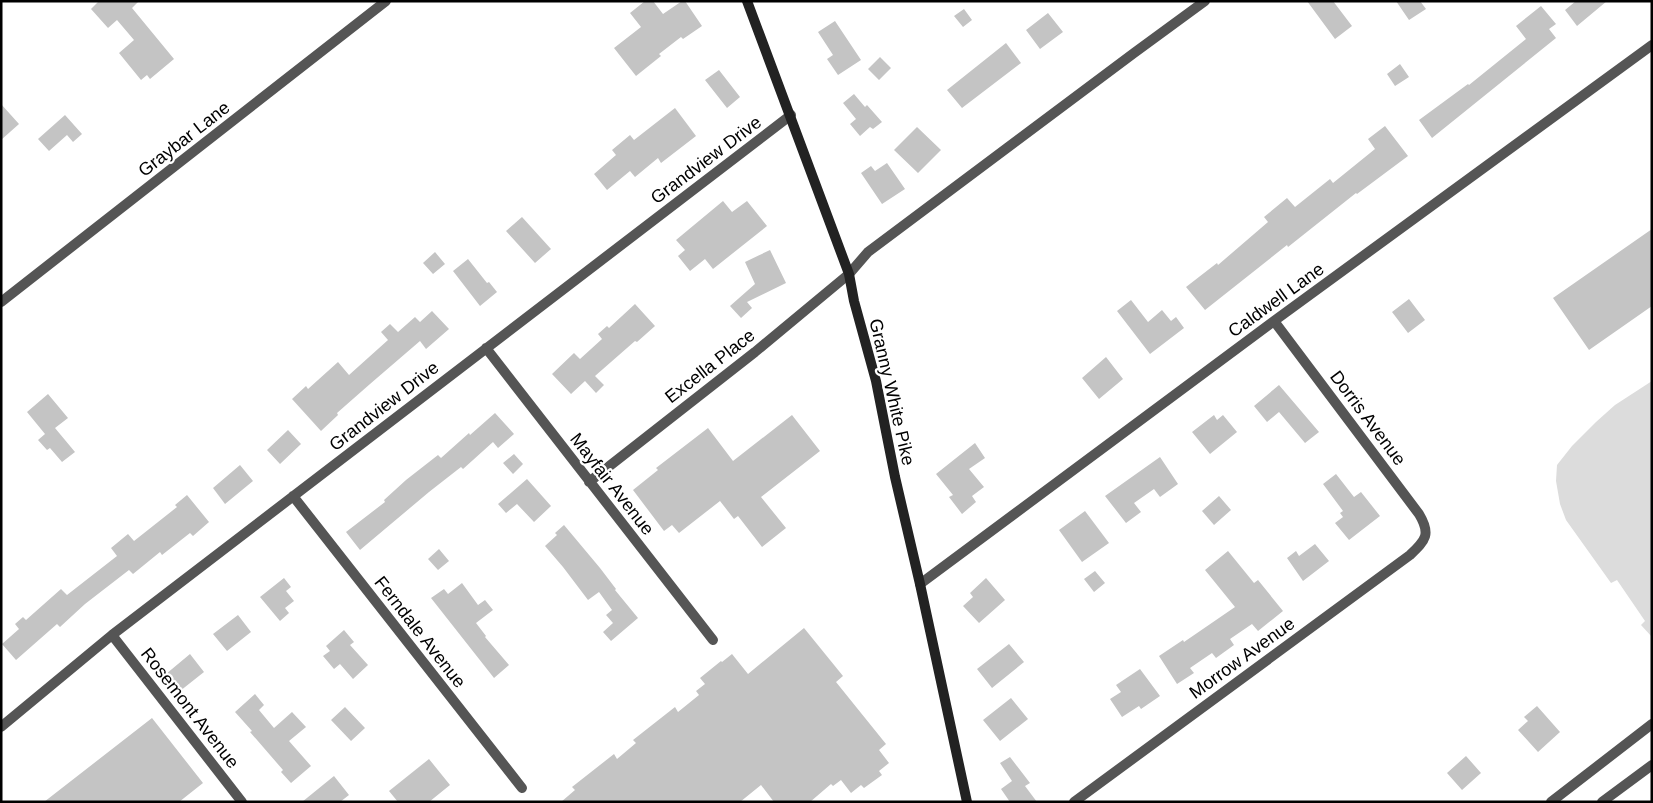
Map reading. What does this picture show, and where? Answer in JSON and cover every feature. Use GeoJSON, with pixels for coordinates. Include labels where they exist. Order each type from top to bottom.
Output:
{"type":"FeatureCollection","features":[{"type":"Feature","properties":{"kind":"main road","name":"Granny White Pike"},"geometry":{"type":"LineString","coordinates":[[747,1],[849,274],[854,301],[876,381],[895,477],[967,802]]}},
{"type":"Feature","properties":{"kind":"street","name":"Graybar Lane"},"geometry":{"type":"LineString","coordinates":[[1,302],[386,1]]}},
{"type":"Feature","properties":{"kind":"street"},"geometry":{"type":"LineString","coordinates":[[849,274],[868,252],[1134,52],[1205,1]]}},
{"type":"Feature","properties":{"kind":"street","name":"Caldwell Lane"},"geometry":{"type":"LineString","coordinates":[[920,584],[1274,321],[1652,45]]}},
{"type":"Feature","properties":{"kind":"street","name":"Grandview Drive"},"geometry":{"type":"LineString","coordinates":[[1,727],[112,635],[791,115]]}},
{"type":"Feature","properties":{"kind":"street","name":"Excella Place"},"geometry":{"type":"LineString","coordinates":[[589,482],[755,352],[849,274]]}},
{"type":"Feature","properties":{"kind":"street","name":"Dorris Avenue"},"geometry":{"type":"LineString","coordinates":[[1274,321],[1419,514],[1425,525],[1426,538]]}},
{"type":"Feature","properties":{"kind":"street","name":"Mayfair Avenue"},"geometry":{"type":"LineString","coordinates":[[486,348],[713,640]]}},
{"type":"Feature","properties":{"kind":"street","name":"Ferndale Avenue"},"geometry":{"type":"LineString","coordinates":[[293,496],[522,788]]}},
{"type":"Feature","properties":{"kind":"street","name":"Morrow Avenue"},"geometry":{"type":"LineString","coordinates":[[1074,802],[1410,555],[1426,538]]}},
{"type":"Feature","properties":{"kind":"street","name":"Rosemont Avenue"},"geometry":{"type":"LineString","coordinates":[[112,635],[242,802]]}},
{"type":"Feature","properties":{"kind":"street"},"geometry":{"type":"LineString","coordinates":[[1551,802],[1652,724]]}},
{"type":"Feature","properties":{"kind":"street"},"geometry":{"type":"LineString","coordinates":[[1602,802],[1652,765]]}},
{"type":"Feature","properties":{"kind":"shaded area"},"geometry":{"type":"Polygon","coordinates":[[[1652,381],[1652,637],[1641,625],[1645,621],[1617,580],[1611,583],[1566,520],[1560,504],[1556,481],[1557,465],[1572,446],[1615,405],[1652,381]]]}},
{"type":"Feature","properties":{"kind":"building"},"geometry":{"type":"Polygon","coordinates":[[[99,1],[139,1],[132,8],[174,59],[150,79],[147,75],[141,80],[119,53],[134,40],[117,20],[108,28],[91,9],[99,1]]]}},
{"type":"Feature","properties":{"kind":"building"},"geometry":{"type":"Polygon","coordinates":[[[645,1],[653,1],[663,14],[682,1],[685,1],[702,26],[683,39],[681,37],[659,54],[661,56],[636,76],[614,48],[641,27],[630,13],[645,1]]]}},
{"type":"Feature","properties":{"kind":"building"},"geometry":{"type":"Polygon","coordinates":[[[1307,1],[1333,1],[1352,26],[1335,39],[1307,1]]]}},
{"type":"Feature","properties":{"kind":"building"},"geometry":{"type":"Polygon","coordinates":[[[1396,1],[1420,1],[1426,9],[1409,20],[1396,1]]]}},
{"type":"Feature","properties":{"kind":"building"},"geometry":{"type":"Polygon","coordinates":[[[1576,1],[1607,1],[1577,26],[1565,10],[1576,1]]]}},
{"type":"Feature","properties":{"kind":"building"},"geometry":{"type":"Polygon","coordinates":[[[1541,6],[1556,24],[1549,29],[1556,38],[1432,138],[1419,120],[1469,85],[1526,39],[1516,26],[1541,6]]]}},
{"type":"Feature","properties":{"kind":"building"},"geometry":{"type":"Polygon","coordinates":[[[964,9],[972,20],[963,27],[954,16],[964,9]]]}},
{"type":"Feature","properties":{"kind":"building"},"geometry":{"type":"Polygon","coordinates":[[[1048,13],[1063,32],[1040,49],[1026,30],[1048,13]]]}},
{"type":"Feature","properties":{"kind":"building"},"geometry":{"type":"Polygon","coordinates":[[[835,21],[861,60],[838,75],[827,59],[833,55],[818,32],[835,21]]]}},
{"type":"Feature","properties":{"kind":"building"},"geometry":{"type":"Polygon","coordinates":[[[1006,43],[1021,63],[962,108],[947,90],[1006,43]]]}},
{"type":"Feature","properties":{"kind":"building"},"geometry":{"type":"Polygon","coordinates":[[[880,57],[891,68],[879,80],[868,69],[880,57]]]}},
{"type":"Feature","properties":{"kind":"building"},"geometry":{"type":"Polygon","coordinates":[[[1400,64],[1409,77],[1395,86],[1387,74],[1400,64]]]}},
{"type":"Feature","properties":{"kind":"building"},"geometry":{"type":"Polygon","coordinates":[[[719,70],[740,97],[727,108],[705,80],[719,70]]]}},
{"type":"Feature","properties":{"kind":"building"},"geometry":{"type":"Polygon","coordinates":[[[854,94],[882,122],[873,129],[870,127],[860,136],[850,124],[856,119],[843,103],[854,94]]]}},
{"type":"Feature","properties":{"kind":"building"},"geometry":{"type":"Polygon","coordinates":[[[1,104],[19,124],[1,140],[1,104]]]}},
{"type":"Feature","properties":{"kind":"building"},"geometry":{"type":"Polygon","coordinates":[[[675,108],[696,136],[661,163],[658,158],[635,177],[630,171],[607,190],[594,174],[616,155],[612,150],[630,135],[634,140],[675,108]]]}},
{"type":"Feature","properties":{"kind":"building"},"geometry":{"type":"Polygon","coordinates":[[[65,115],[82,134],[73,142],[67,135],[49,151],[38,139],[65,115]]]}},
{"type":"Feature","properties":{"kind":"building"},"geometry":{"type":"Polygon","coordinates":[[[1385,126],[1408,156],[1356,193],[1288,247],[1287,245],[1205,310],[1186,287],[1217,263],[1218,265],[1268,222],[1264,217],[1287,198],[1295,207],[1330,179],[1333,183],[1375,149],[1368,139],[1385,126]]]}},
{"type":"Feature","properties":{"kind":"building"},"geometry":{"type":"Polygon","coordinates":[[[917,127],[941,150],[918,173],[894,150],[917,127]]]}},
{"type":"Feature","properties":{"kind":"building"},"geometry":{"type":"Polygon","coordinates":[[[887,163],[905,189],[882,204],[861,173],[871,166],[875,171],[887,163]]]}},
{"type":"Feature","properties":{"kind":"building"},"geometry":{"type":"Polygon","coordinates":[[[723,201],[732,212],[747,201],[767,226],[713,269],[705,259],[690,271],[678,256],[685,250],[676,240],[723,201]]]}},
{"type":"Feature","properties":{"kind":"building"},"geometry":{"type":"Polygon","coordinates":[[[522,217],[551,249],[535,263],[506,231],[522,217]]]}},
{"type":"Feature","properties":{"kind":"building"},"geometry":{"type":"Polygon","coordinates":[[[1652,229],[1652,306],[1589,350],[1553,298],[1652,229]]]}},
{"type":"Feature","properties":{"kind":"building"},"geometry":{"type":"Polygon","coordinates":[[[770,250],[786,283],[747,302],[752,308],[741,318],[730,306],[755,284],[745,262],[770,250]]]}},
{"type":"Feature","properties":{"kind":"building"},"geometry":{"type":"Polygon","coordinates":[[[435,252],[445,264],[433,274],[423,263],[435,252]]]}},
{"type":"Feature","properties":{"kind":"building"},"geometry":{"type":"Polygon","coordinates":[[[468,259],[487,283],[489,282],[497,292],[480,306],[453,271],[468,259]]]}},
{"type":"Feature","properties":{"kind":"building"},"geometry":{"type":"Polygon","coordinates":[[[1409,299],[1425,320],[1408,333],[1392,312],[1409,299]]]}},
{"type":"Feature","properties":{"kind":"building"},"geometry":{"type":"Polygon","coordinates":[[[1131,300],[1148,322],[1162,310],[1171,321],[1176,317],[1184,328],[1150,354],[1117,311],[1131,300]]]}},
{"type":"Feature","properties":{"kind":"building"},"geometry":{"type":"Polygon","coordinates":[[[635,304],[655,326],[595,376],[604,385],[596,393],[585,381],[571,394],[552,374],[574,353],[580,359],[602,339],[598,334],[607,326],[609,328],[635,304]]]}},
{"type":"Feature","properties":{"kind":"building"},"geometry":{"type":"Polygon","coordinates":[[[432,311],[449,329],[426,349],[420,341],[337,413],[338,415],[321,431],[292,399],[306,386],[308,389],[338,362],[349,375],[388,340],[381,332],[390,324],[398,332],[415,317],[420,322],[432,311]]]}},
{"type":"Feature","properties":{"kind":"building"},"geometry":{"type":"Polygon","coordinates":[[[1106,357],[1123,379],[1099,399],[1082,378],[1106,357]]]}},
{"type":"Feature","properties":{"kind":"building"},"geometry":{"type":"Polygon","coordinates":[[[1279,385],[1319,432],[1305,443],[1279,412],[1267,422],[1254,406],[1279,385]]]}},
{"type":"Feature","properties":{"kind":"building"},"geometry":{"type":"Polygon","coordinates":[[[48,394],[68,418],[55,428],[75,452],[62,462],[50,448],[47,450],[38,440],[45,434],[27,412],[48,394]]]}},
{"type":"Feature","properties":{"kind":"building"},"geometry":{"type":"Polygon","coordinates":[[[495,413],[514,434],[498,448],[493,442],[463,469],[461,467],[429,492],[360,550],[346,532],[385,502],[384,500],[406,480],[438,455],[441,458],[495,413]]]}},
{"type":"Feature","properties":{"kind":"building"},"geometry":{"type":"Polygon","coordinates":[[[792,415],[820,451],[761,497],[786,528],[762,547],[738,516],[734,519],[720,501],[679,533],[672,525],[664,531],[633,490],[658,470],[656,468],[708,428],[733,461],[792,415]]]}},
{"type":"Feature","properties":{"kind":"building"},"geometry":{"type":"Polygon","coordinates":[[[1214,415],[1217,420],[1223,415],[1237,432],[1210,454],[1192,432],[1214,415]]]}},
{"type":"Feature","properties":{"kind":"building"},"geometry":{"type":"Polygon","coordinates":[[[288,430],[301,444],[280,464],[267,450],[288,430]]]}},
{"type":"Feature","properties":{"kind":"building"},"geometry":{"type":"Polygon","coordinates":[[[975,443],[985,458],[969,469],[984,487],[972,496],[976,502],[962,514],[949,497],[953,495],[936,474],[975,443]]]}},
{"type":"Feature","properties":{"kind":"building"},"geometry":{"type":"Polygon","coordinates":[[[514,454],[523,464],[513,474],[503,463],[514,454]]]}},
{"type":"Feature","properties":{"kind":"building"},"geometry":{"type":"Polygon","coordinates":[[[1160,457],[1178,484],[1160,497],[1154,489],[1134,503],[1141,512],[1126,523],[1105,496],[1160,457]]]}},
{"type":"Feature","properties":{"kind":"building"},"geometry":{"type":"Polygon","coordinates":[[[240,465],[253,481],[225,504],[213,488],[240,465]]]}},
{"type":"Feature","properties":{"kind":"building"},"geometry":{"type":"Polygon","coordinates":[[[1336,474],[1354,497],[1361,492],[1380,516],[1349,540],[1335,523],[1343,517],[1340,513],[1343,511],[1323,484],[1336,474]]]}},
{"type":"Feature","properties":{"kind":"building"},"geometry":{"type":"Polygon","coordinates":[[[527,479],[551,506],[534,522],[517,504],[506,513],[498,504],[527,479]]]}},
{"type":"Feature","properties":{"kind":"building"},"geometry":{"type":"Polygon","coordinates":[[[187,495],[209,522],[193,536],[190,533],[162,555],[160,552],[133,574],[129,570],[85,604],[60,627],[57,624],[16,660],[2,644],[19,629],[15,624],[23,617],[26,620],[61,589],[67,595],[117,556],[111,548],[128,534],[134,541],[177,507],[175,505],[187,495]]]}},
{"type":"Feature","properties":{"kind":"building"},"geometry":{"type":"Polygon","coordinates":[[[1219,496],[1231,510],[1214,525],[1202,511],[1219,496]]]}},
{"type":"Feature","properties":{"kind":"building"},"geometry":{"type":"Polygon","coordinates":[[[1085,511],[1109,543],[1082,562],[1059,530],[1085,511]]]}},
{"type":"Feature","properties":{"kind":"building"},"geometry":{"type":"Polygon","coordinates":[[[564,525],[638,618],[611,641],[603,632],[613,623],[606,615],[612,610],[599,592],[588,600],[545,546],[557,535],[555,533],[564,525]]]}},
{"type":"Feature","properties":{"kind":"building"},"geometry":{"type":"Polygon","coordinates":[[[1315,544],[1329,561],[1303,581],[1287,558],[1296,551],[1299,556],[1315,544]]]}},
{"type":"Feature","properties":{"kind":"building"},"geometry":{"type":"Polygon","coordinates":[[[439,549],[449,561],[438,570],[428,559],[439,549]]]}},
{"type":"Feature","properties":{"kind":"building"},"geometry":{"type":"Polygon","coordinates":[[[1228,551],[1254,583],[1258,580],[1283,611],[1258,631],[1252,624],[1230,639],[1234,645],[1216,658],[1212,653],[1190,668],[1194,673],[1177,684],[1159,656],[1183,640],[1184,642],[1235,607],[1205,570],[1228,551]]]}},
{"type":"Feature","properties":{"kind":"building"},"geometry":{"type":"Polygon","coordinates":[[[1095,571],[1105,583],[1094,592],[1084,579],[1095,571]]]}},
{"type":"Feature","properties":{"kind":"building"},"geometry":{"type":"Polygon","coordinates":[[[284,578],[291,587],[286,591],[294,601],[285,608],[289,613],[280,621],[260,597],[284,578]]]}},
{"type":"Feature","properties":{"kind":"building"},"geometry":{"type":"Polygon","coordinates":[[[986,578],[1005,600],[979,623],[963,606],[973,597],[970,593],[986,578]]]}},
{"type":"Feature","properties":{"kind":"building"},"geometry":{"type":"Polygon","coordinates":[[[462,583],[478,605],[485,600],[493,610],[476,623],[485,637],[509,665],[494,678],[431,598],[444,589],[448,594],[462,583]]]}},
{"type":"Feature","properties":{"kind":"building"},"geometry":{"type":"Polygon","coordinates":[[[238,615],[251,632],[227,651],[213,634],[238,615]]]}},
{"type":"Feature","properties":{"kind":"building"},"geometry":{"type":"Polygon","coordinates":[[[804,628],[843,676],[836,682],[886,744],[879,750],[889,763],[879,771],[882,775],[864,788],[861,785],[851,793],[841,780],[833,786],[831,784],[810,802],[774,802],[761,785],[740,802],[561,802],[575,790],[572,787],[614,754],[617,759],[636,743],[633,740],[675,707],[678,712],[699,695],[696,691],[705,684],[700,678],[721,661],[732,654],[748,674],[804,628]]]}},
{"type":"Feature","properties":{"kind":"building"},"geometry":{"type":"Polygon","coordinates":[[[344,630],[354,642],[350,645],[368,665],[353,679],[340,664],[334,669],[323,656],[330,651],[326,646],[344,630]]]}},
{"type":"Feature","properties":{"kind":"building"},"geometry":{"type":"Polygon","coordinates":[[[1009,644],[1024,662],[992,688],[977,669],[1009,644]]]}},
{"type":"Feature","properties":{"kind":"building"},"geometry":{"type":"Polygon","coordinates":[[[190,654],[204,672],[180,691],[166,674],[190,654]]]}},
{"type":"Feature","properties":{"kind":"building"},"geometry":{"type":"Polygon","coordinates":[[[1140,669],[1160,696],[1141,709],[1139,706],[1122,717],[1110,699],[1121,692],[1116,685],[1140,669]]]}},
{"type":"Feature","properties":{"kind":"building"},"geometry":{"type":"Polygon","coordinates":[[[255,694],[264,705],[259,710],[274,728],[292,712],[306,727],[289,741],[311,766],[291,783],[281,772],[283,770],[235,712],[255,694]]]}},
{"type":"Feature","properties":{"kind":"building"},"geometry":{"type":"Polygon","coordinates":[[[1011,698],[1028,719],[1000,741],[983,720],[1011,698]]]}},
{"type":"Feature","properties":{"kind":"building"},"geometry":{"type":"Polygon","coordinates":[[[1537,706],[1560,732],[1538,752],[1518,730],[1528,721],[1524,717],[1537,706]]]}},
{"type":"Feature","properties":{"kind":"building"},"geometry":{"type":"Polygon","coordinates":[[[345,707],[365,728],[351,741],[331,720],[345,707]]]}},
{"type":"Feature","properties":{"kind":"building"},"geometry":{"type":"Polygon","coordinates":[[[152,718],[203,783],[179,802],[44,802],[152,718]]]}},
{"type":"Feature","properties":{"kind":"building"},"geometry":{"type":"Polygon","coordinates":[[[1466,756],[1481,773],[1462,790],[1447,773],[1466,756]]]}},
{"type":"Feature","properties":{"kind":"building"},"geometry":{"type":"Polygon","coordinates":[[[1010,757],[1030,783],[1025,786],[1037,802],[1010,802],[1001,789],[1012,781],[1000,763],[1010,757]]]}},
{"type":"Feature","properties":{"kind":"building"},"geometry":{"type":"Polygon","coordinates":[[[429,759],[450,785],[429,802],[398,802],[389,791],[429,759]]]}},
{"type":"Feature","properties":{"kind":"building"},"geometry":{"type":"Polygon","coordinates":[[[334,776],[349,795],[340,802],[302,802],[334,776]]]}}]}
